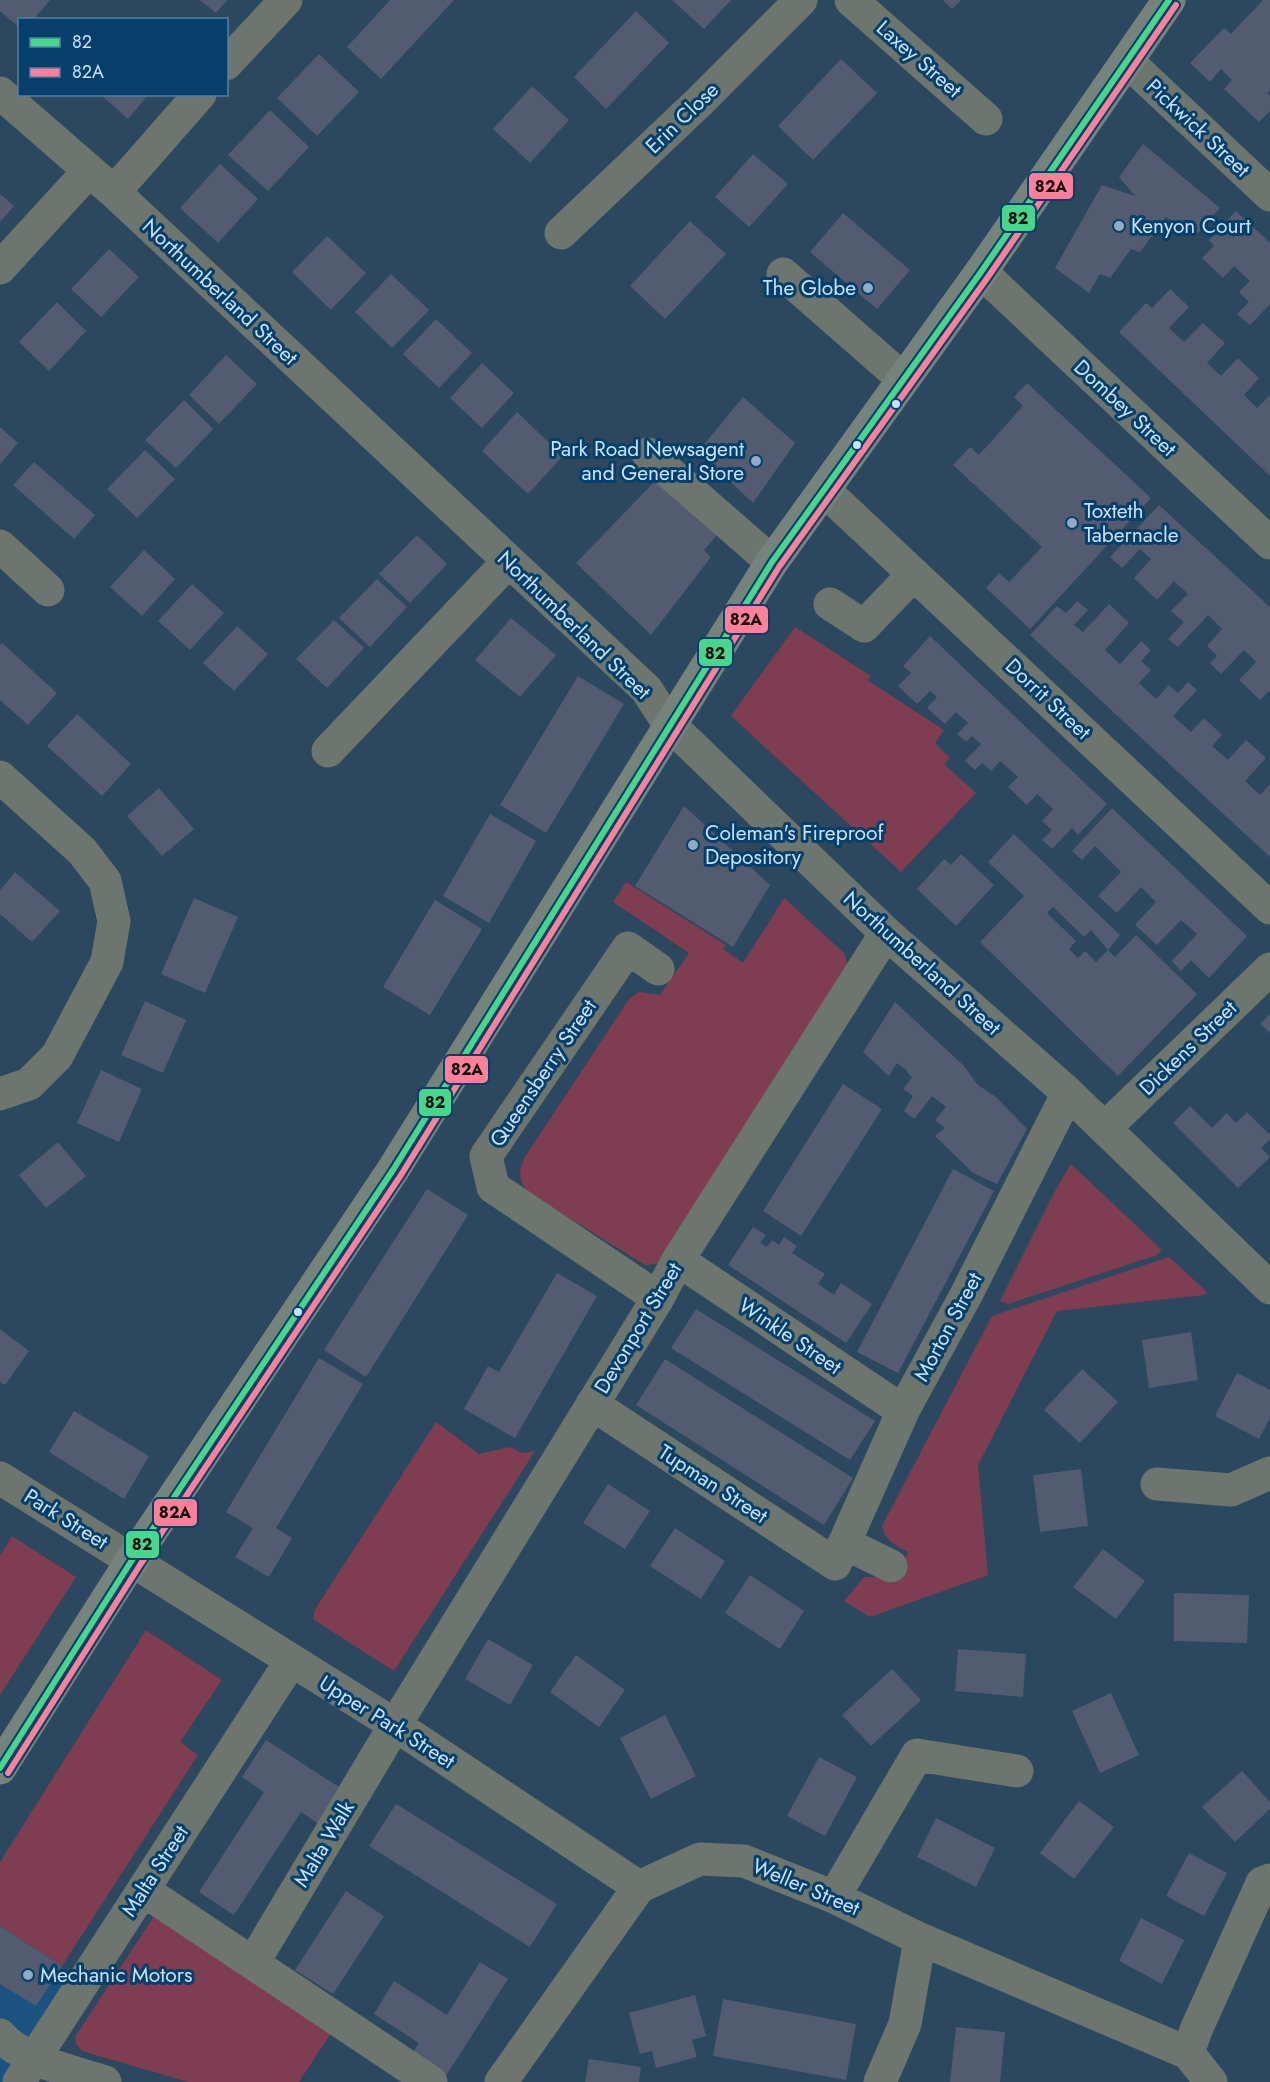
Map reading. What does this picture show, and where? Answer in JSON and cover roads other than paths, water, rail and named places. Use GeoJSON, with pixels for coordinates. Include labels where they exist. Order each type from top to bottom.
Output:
{"type":"FeatureCollection","features":[{"type":"Feature","properties":{"kind":"highway"},"geometry":{"type":"LineString","coordinates":[[0,1768],[132,1560],[393,1170],[772,562],[825,492],[981,272],[1169,0]]}},
{"type":"Feature","properties":{"kind":"street"},"geometry":{"type":"LineString","coordinates":[[228,62],[286,0]]}},
{"type":"Feature","properties":{"kind":"street","name":"Erin Close"},"geometry":{"type":"LineString","coordinates":[[561,233],[699,102],[801,0]]}},
{"type":"Feature","properties":{"kind":"street","name":"Laxey Street"},"geometry":{"type":"LineString","coordinates":[[851,0],[986,119]]}},
{"type":"Feature","properties":{"kind":"street","name":"Pickwick Street"},"geometry":{"type":"LineString","coordinates":[[1127,61],[1270,195]]}},
{"type":"Feature","properties":{"kind":"street","name":"Northumberland Street"},"geometry":{"type":"LineString","coordinates":[[0,93],[88,172],[114,192],[508,562],[646,688],[669,724],[886,933],[1068,1093],[1270,1288]]}},
{"type":"Feature","properties":{"kind":"street"},"geometry":{"type":"LineString","coordinates":[[114,192],[198,96]]}},
{"type":"Feature","properties":{"kind":"street"},"geometry":{"type":"LineString","coordinates":[[0,268],[88,172]]}},
{"type":"Feature","properties":{"kind":"street","name":"Dombey Street"},"geometry":{"type":"LineString","coordinates":[[981,272],[1270,543]]}},
{"type":"Feature","properties":{"kind":"street"},"geometry":{"type":"LineString","coordinates":[[783,274],[903,379]]}},
{"type":"Feature","properties":{"kind":"street"},"geometry":{"type":"LineString","coordinates":[[648,453],[772,562]]}},
{"type":"Feature","properties":{"kind":"street","name":"Dorrit Street"},"geometry":{"type":"LineString","coordinates":[[825,492],[1270,908]]}},
{"type":"Feature","properties":{"kind":"street"},"geometry":{"type":"LineString","coordinates":[[0,546],[48,591]]}},
{"type":"Feature","properties":{"kind":"street"},"geometry":{"type":"LineString","coordinates":[[328,751],[508,562]]}},
{"type":"Feature","properties":{"kind":"street"},"geometry":{"type":"LineString","coordinates":[[830,604],[875,633],[914,574]]}},
{"type":"Feature","properties":{"kind":"street"},"geometry":{"type":"LineString","coordinates":[[0,777],[82,851],[105,881],[114,921],[107,962],[57,1056],[29,1084],[0,1094]]}},
{"type":"Feature","properties":{"kind":"street","name":"Devonport Street"},"geometry":{"type":"LineString","coordinates":[[395,1725],[658,1298],[678,1260],[886,933]]}},
{"type":"Feature","properties":{"kind":"street","name":"Queensberry Street"},"geometry":{"type":"LineString","coordinates":[[658,969],[628,948],[486,1156],[493,1188],[658,1298]]}},
{"type":"Feature","properties":{"kind":"street","name":"Dickens Street"},"geometry":{"type":"LineString","coordinates":[[1105,1128],[1270,969]]}},
{"type":"Feature","properties":{"kind":"street","name":"Morton Street"},"geometry":{"type":"LineString","coordinates":[[839,1553],[903,1411],[966,1295],[1068,1093]]}},
{"type":"Feature","properties":{"kind":"street","name":"Winkle Street"},"geometry":{"type":"LineString","coordinates":[[678,1260],[903,1411]]}},
{"type":"Feature","properties":{"kind":"street","name":"Tupman Street"},"geometry":{"type":"LineString","coordinates":[[592,1404],[839,1553],[891,1566]]}},
{"type":"Feature","properties":{"kind":"street"},"geometry":{"type":"LineString","coordinates":[[1157,1484],[1231,1490],[1270,1473]]}},
{"type":"Feature","properties":{"kind":"street","name":"Park Street"},"geometry":{"type":"LineString","coordinates":[[0,1478],[132,1560]]}},
{"type":"Feature","properties":{"kind":"street","name":"Upper Park Street"},"geometry":{"type":"LineString","coordinates":[[132,1560],[395,1725],[639,1887]]}},
{"type":"Feature","properties":{"kind":"street","name":"Malta Street"},"geometry":{"type":"LineString","coordinates":[[27,2070],[291,1661]]}},
{"type":"Feature","properties":{"kind":"street","name":"Malta Walk"},"geometry":{"type":"LineString","coordinates":[[253,1963],[395,1725]]}},
{"type":"Feature","properties":{"kind":"street"},"geometry":{"type":"LineString","coordinates":[[834,1897],[917,1755],[1017,1772]]}},
{"type":"Feature","properties":{"kind":"street","name":"Weller Street"},"geometry":{"type":"LineString","coordinates":[[639,1887],[700,1859],[744,1861],[834,1897],[920,1940],[1188,2053]]}},
{"type":"Feature","properties":{"kind":"street"},"geometry":{"type":"LineString","coordinates":[[1211,2082],[1188,2053],[1196,2030],[1262,1883],[1270,1880]]}},
{"type":"Feature","properties":{"kind":"street"},"geometry":{"type":"LineString","coordinates":[[501,2082],[639,1887]]}},
{"type":"Feature","properties":{"kind":"street"},"geometry":{"type":"LineString","coordinates":[[143,1890],[431,2082]]}},
{"type":"Feature","properties":{"kind":"street"},"geometry":{"type":"LineString","coordinates":[[880,2082],[905,2024],[920,1940]]}},
{"type":"Feature","properties":{"kind":"street"},"geometry":{"type":"LineString","coordinates":[[0,2035],[27,2070],[105,2082]]}},
{"type":"Feature","properties":{"kind":"place","name":"Kenyon Court"},"geometry":{"type":"Point","coordinates":[1119,226]}},
{"type":"Feature","properties":{"kind":"place","name":"The Globe"},"geometry":{"type":"Point","coordinates":[868,288]}},
{"type":"Feature","properties":{"kind":"place","name":"Park Road Newsagent and General Store"},"geometry":{"type":"Point","coordinates":[756,461]}},
{"type":"Feature","properties":{"kind":"place","name":"Toxteth Tabernacle"},"geometry":{"type":"Point","coordinates":[1072,523]}},
{"type":"Feature","properties":{"kind":"place","name":"Coleman's Fireproof Depository"},"geometry":{"type":"Point","coordinates":[693,845]}},
{"type":"Feature","properties":{"kind":"place","name":"Mechanic Motors"},"geometry":{"type":"Point","coordinates":[28,1975]}}]}
